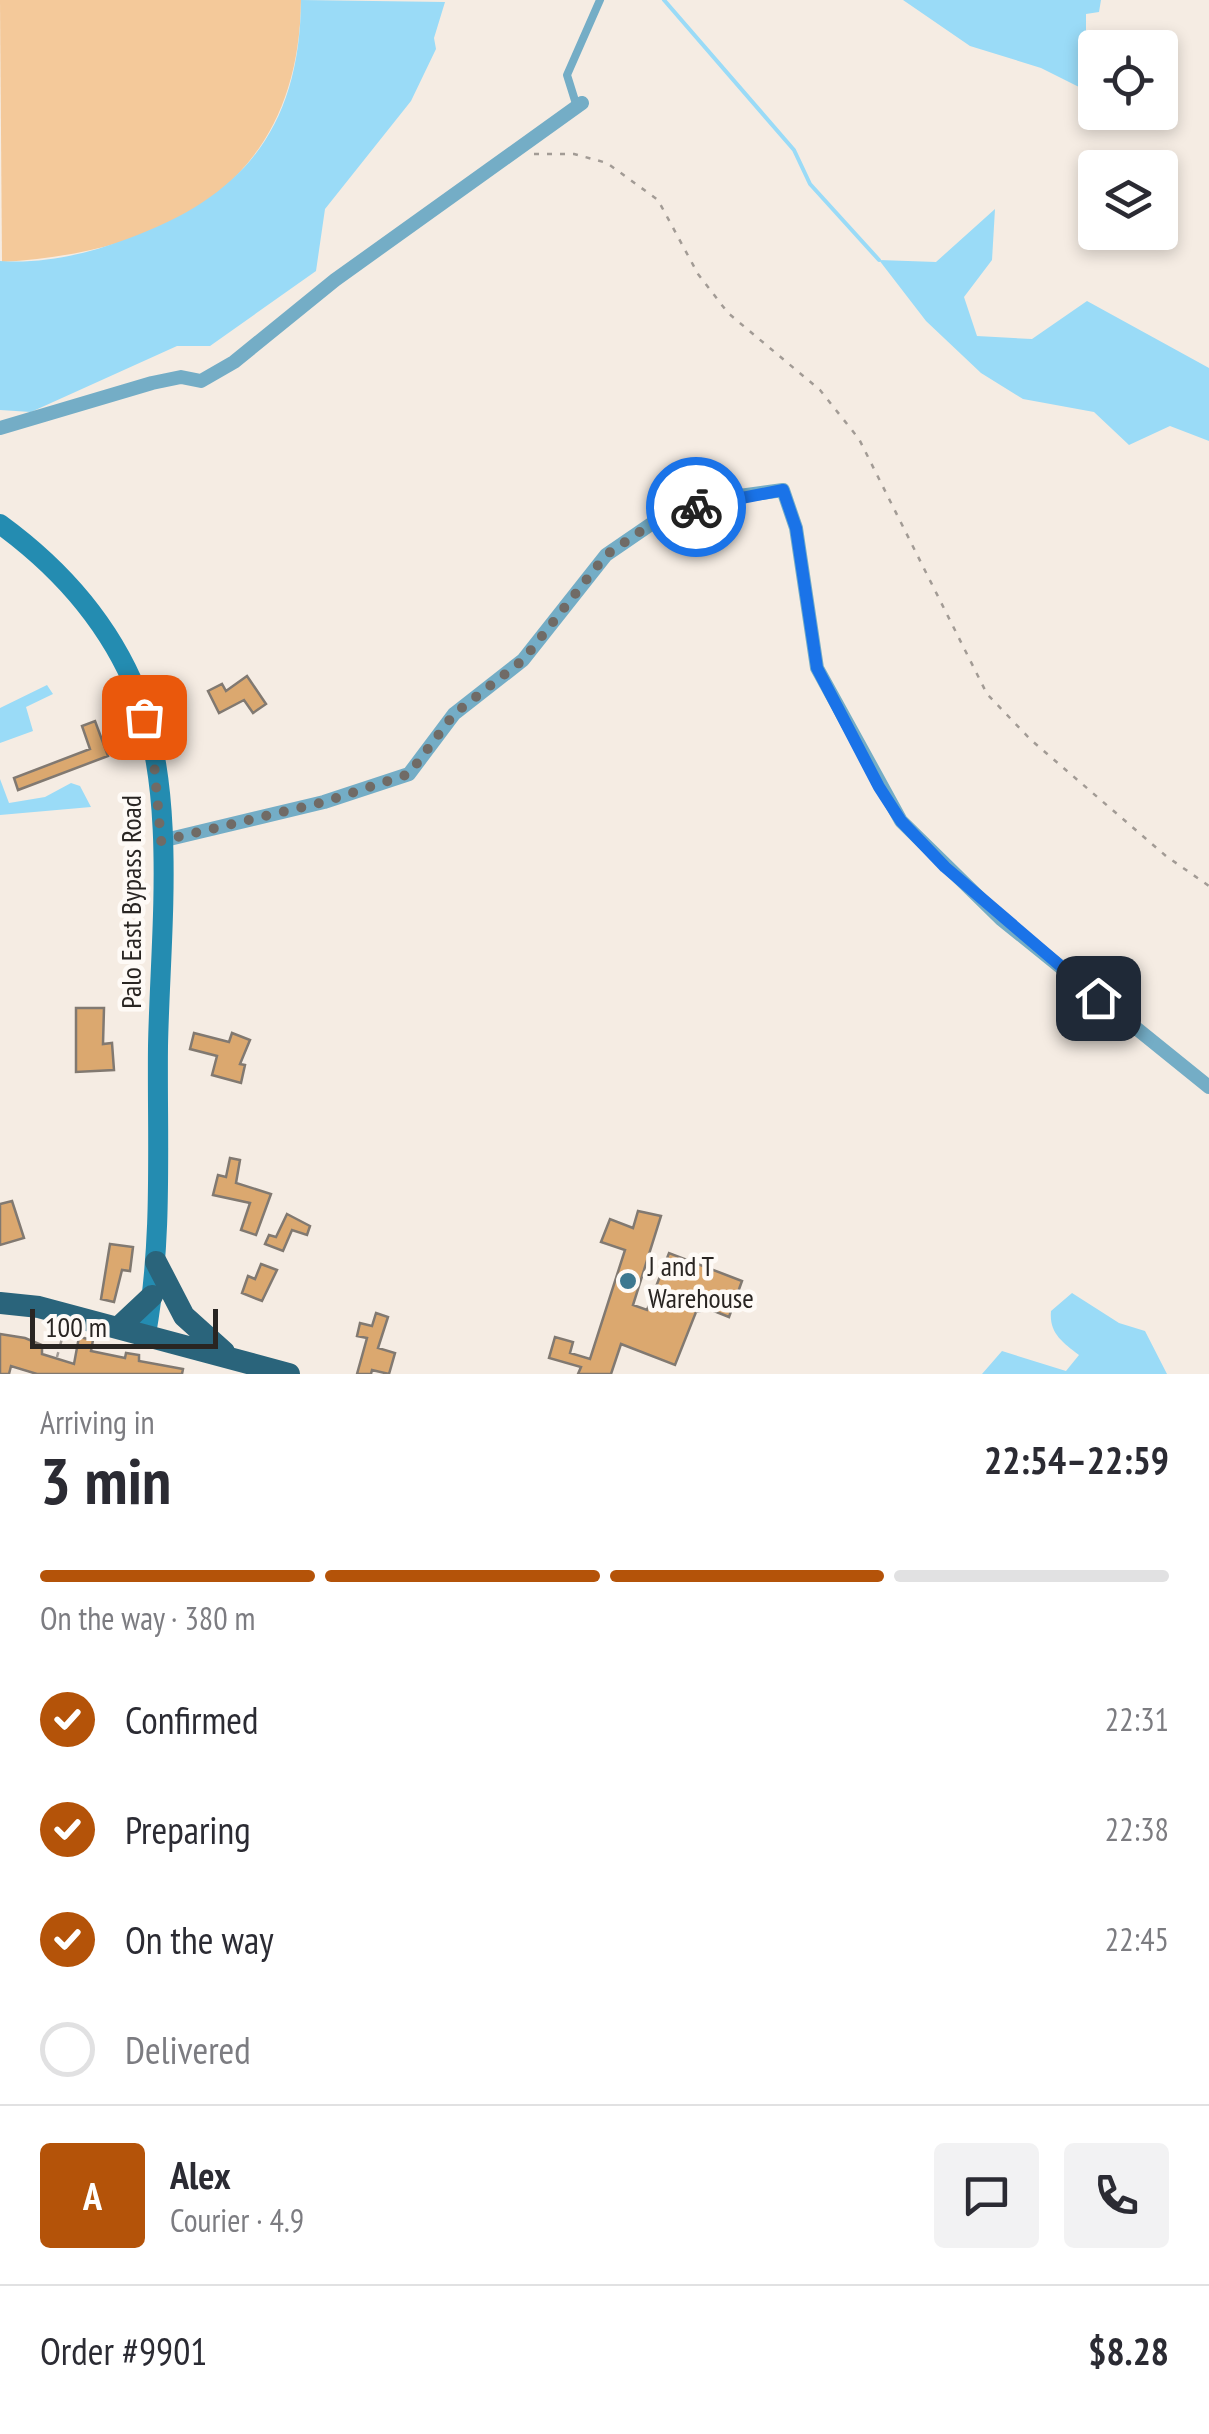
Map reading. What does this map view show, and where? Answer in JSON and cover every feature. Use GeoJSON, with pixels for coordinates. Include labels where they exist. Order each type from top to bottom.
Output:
{"type":"FeatureCollection","features":[{"type":"Feature","properties":{"kind":"highway"},"geometry":{"type":"LineString","coordinates":[[156,1262],[184,1316],[230,1357]]}},
{"type":"Feature","properties":{"kind":"highway"},"geometry":{"type":"LineString","coordinates":[[118,1327],[152,1296]]}},
{"type":"Feature","properties":{"kind":"highway"},"geometry":{"type":"LineString","coordinates":[[0,1304],[69,1315],[289,1374]]}},
{"type":"Feature","properties":{"kind":"main road","name":"Palo East Bypass Road"},"geometry":{"type":"LineString","coordinates":[[0,524],[64,577],[118,654],[137,693],[152,740],[161,841],[156,1262],[146,1334]]}},
{"type":"Feature","properties":{"kind":"street"},"geometry":{"type":"LineString","coordinates":[[0,428],[152,383],[181,377],[201,380],[217,372],[334,280],[579,105]]}},
{"type":"Feature","properties":{"kind":"street"},"geometry":{"type":"LineString","coordinates":[[161,841],[324,802],[409,774],[454,714],[523,660],[606,555],[660,518],[725,498],[783,490],[796,528],[817,668],[901,821],[1001,920],[1209,1087]]}},
{"type":"Feature","properties":{"kind":"lane"},"geometry":{"type":"LineString","coordinates":[[579,105],[567,74],[600,0]]}},
{"type":"Feature","properties":{"kind":"path"},"geometry":{"type":"LineString","coordinates":[[532,154],[574,154],[607,163],[658,200],[698,274],[728,313],[820,390],[859,438],[988,694],[1097,796],[1209,886]]}},
{"type":"Feature","properties":{"kind":"path"},"geometry":{"type":"LineString","coordinates":[[57,1357],[69,1315]]}},
{"type":"Feature","properties":{"kind":"shaded area"},"geometry":{"type":"Polygon","coordinates":[[[0,0],[301,0],[294,64],[277,117],[249,161],[213,196],[169,223],[118,243],[2,262],[0,0]]]}},
{"type":"Feature","properties":{"kind":"water"},"geometry":{"type":"Polygon","coordinates":[[[301,0],[445,2],[434,38],[436,49],[411,101],[325,209],[316,271],[210,346],[177,346],[31,412],[0,410],[0,261],[65,257],[127,239],[203,202],[233,178],[257,151],[276,120],[290,85],[301,0]]]}},
{"type":"Feature","properties":{"kind":"water"},"geometry":{"type":"Polygon","coordinates":[[[903,0],[1101,0],[1099,12],[1086,14],[1086,30],[1078,30],[1078,86],[1041,68],[970,46],[903,0]]]}},
{"type":"Feature","properties":{"kind":"water"},"geometry":{"type":"Polygon","coordinates":[[[995,209],[992,260],[964,297],[977,336],[1032,339],[1087,301],[1209,368],[1209,441],[1170,426],[1129,445],[1094,412],[1023,399],[981,373],[926,321],[879,260],[936,262],[995,209]]]}},
{"type":"Feature","properties":{"kind":"water"},"geometry":{"type":"Polygon","coordinates":[[[47,685],[53,694],[26,707],[33,731],[0,743],[0,708],[47,685]]]}},
{"type":"Feature","properties":{"kind":"water"},"geometry":{"type":"Polygon","coordinates":[[[0,779],[9,803],[45,797],[71,783],[80,786],[91,807],[0,815],[0,779]]]}},
{"type":"Feature","properties":{"kind":"water"},"geometry":{"type":"Polygon","coordinates":[[[1072,1293],[1119,1323],[1145,1331],[1167,1374],[982,1374],[1002,1351],[1066,1371],[1079,1355],[1054,1331],[1051,1311],[1072,1293]]]}},
{"type":"Feature","properties":{"kind":"building"},"geometry":{"type":"Polygon","coordinates":[[[247,676],[266,704],[253,713],[244,700],[219,713],[208,691],[222,684],[226,691],[247,676]]]}},
{"type":"Feature","properties":{"kind":"building"},"geometry":{"type":"Polygon","coordinates":[[[95,721],[108,756],[18,790],[14,778],[90,749],[82,726],[95,721]]]}},
{"type":"Feature","properties":{"kind":"building"},"geometry":{"type":"Polygon","coordinates":[[[76,1008],[104,1008],[103,1044],[112,1043],[114,1070],[76,1072],[76,1008]]]}},
{"type":"Feature","properties":{"kind":"building"},"geometry":{"type":"Polygon","coordinates":[[[194,1033],[229,1042],[232,1033],[250,1040],[240,1064],[245,1065],[241,1083],[212,1075],[217,1056],[190,1049],[194,1033]]]}},
{"type":"Feature","properties":{"kind":"building"},"geometry":{"type":"Polygon","coordinates":[[[230,1158],[240,1160],[236,1183],[271,1194],[256,1235],[241,1230],[250,1203],[213,1195],[218,1175],[226,1177],[230,1158]]]}},
{"type":"Feature","properties":{"kind":"building"},"geometry":{"type":"Polygon","coordinates":[[[12,1201],[24,1238],[0,1245],[0,1204],[12,1201]]]}},
{"type":"Feature","properties":{"kind":"building"},"geometry":{"type":"Polygon","coordinates":[[[638,1211],[661,1216],[633,1305],[647,1310],[669,1253],[742,1281],[729,1317],[709,1309],[696,1312],[675,1365],[621,1344],[611,1374],[578,1374],[581,1367],[549,1358],[555,1337],[573,1342],[570,1353],[590,1359],[625,1250],[601,1242],[610,1219],[633,1228],[638,1211]]]}},
{"type":"Feature","properties":{"kind":"building"},"geometry":{"type":"Polygon","coordinates":[[[287,1214],[310,1226],[307,1235],[292,1230],[283,1251],[265,1244],[269,1235],[276,1237],[287,1214]]]}},
{"type":"Feature","properties":{"kind":"building"},"geometry":{"type":"Polygon","coordinates":[[[110,1244],[133,1247],[130,1271],[122,1270],[114,1302],[101,1299],[110,1244]]]}},
{"type":"Feature","properties":{"kind":"building"},"geometry":{"type":"Polygon","coordinates":[[[261,1264],[277,1270],[262,1301],[242,1293],[248,1276],[255,1279],[261,1264]]]}},
{"type":"Feature","properties":{"kind":"building"},"geometry":{"type":"Polygon","coordinates":[[[376,1313],[388,1317],[378,1348],[395,1353],[389,1374],[372,1370],[371,1374],[357,1374],[367,1338],[357,1336],[360,1323],[372,1326],[376,1313]]]}},
{"type":"Feature","properties":{"kind":"building"},"geometry":{"type":"Polygon","coordinates":[[[0,1334],[25,1338],[42,1345],[42,1354],[74,1364],[79,1337],[93,1340],[91,1351],[125,1358],[126,1353],[139,1355],[139,1361],[183,1369],[182,1374],[37,1374],[11,1366],[9,1374],[0,1374],[0,1334]]]}},
{"type":"Feature","properties":{"kind":"waterway"},"geometry":{"type":"LineString","coordinates":[[664,0],[794,150],[810,184],[879,260]]}},
{"type":"Feature","properties":{"kind":"way so far"},"geometry":{"type":"LineString","coordinates":[[144,717],[152,740],[161,841],[324,802],[409,774],[454,714],[523,660],[606,555],[660,518],[696,507]]}},
{"type":"Feature","properties":{"kind":"place","name":"J and T Warehouse"},"geometry":{"type":"Point","coordinates":[628,1281]}},
{"type":"Feature","properties":{"kind":"route"},"geometry":{"type":"LineString","coordinates":[[696,507],[725,498],[783,490],[796,528],[817,668],[879,787],[901,821],[945,867],[1001,920],[1098,998]]}}]}
